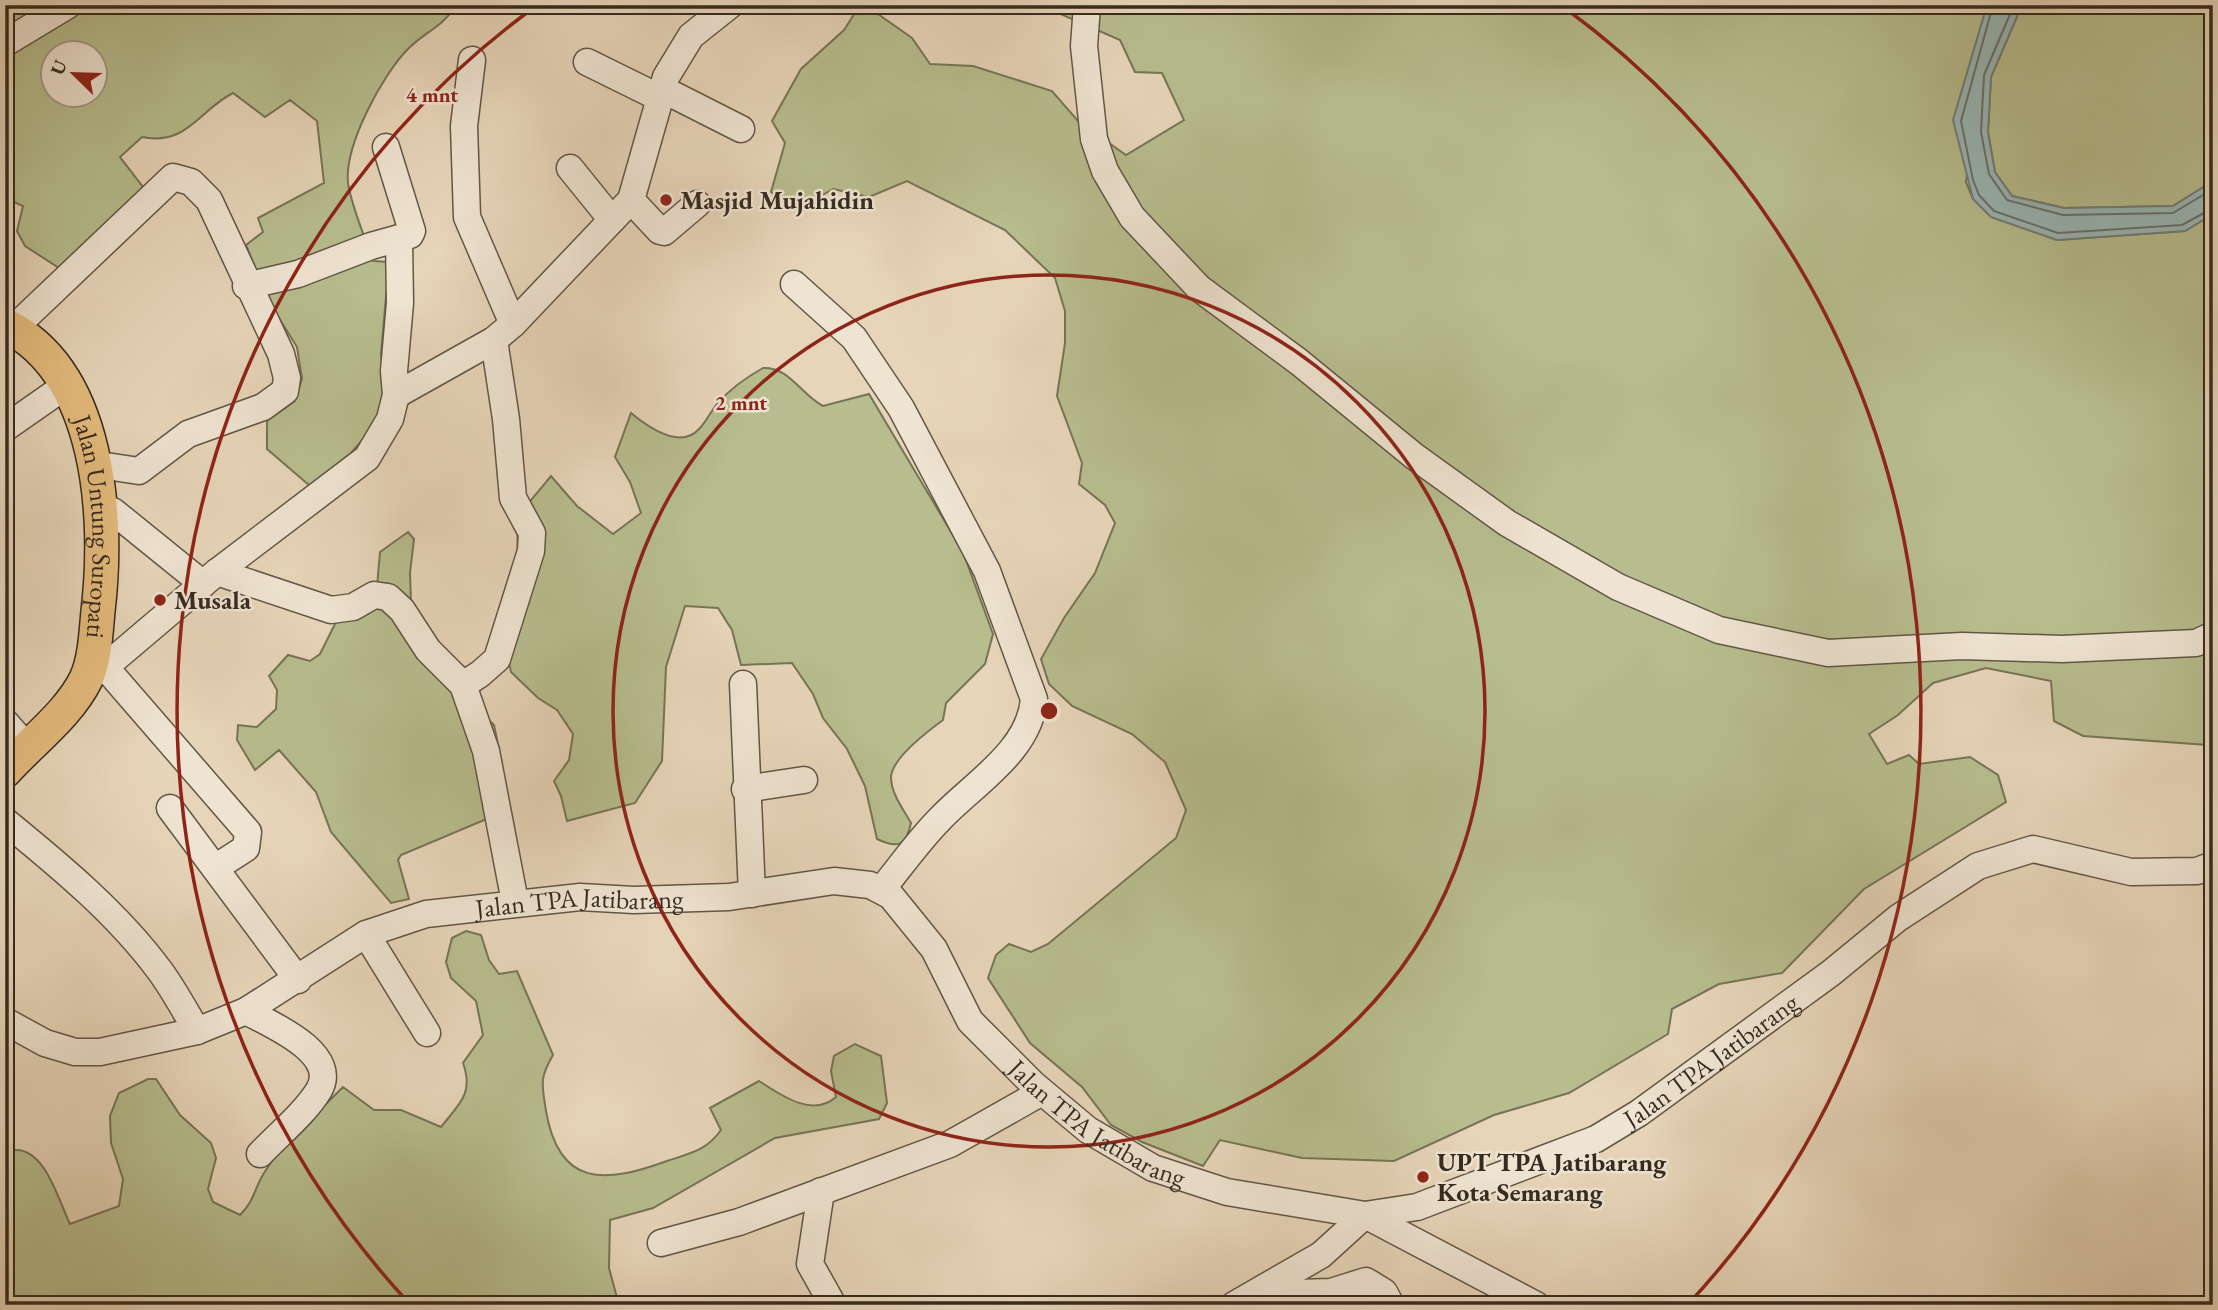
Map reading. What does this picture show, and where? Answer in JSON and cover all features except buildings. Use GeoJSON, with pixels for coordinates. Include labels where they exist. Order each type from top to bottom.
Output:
{"type":"FeatureCollection","features":[{"type":"Feature","properties":{"kind":"main road","name":"Jalan Untung Suropati"},"geometry":{"type":"LineString","coordinates":[[5,771],[96,672],[101,583],[98,504],[84,420],[68,384],[39,346],[9,327]]}},
{"type":"Feature","properties":{"kind":"street"},"geometry":{"type":"LineString","coordinates":[[5,43],[68,5]]}},
{"type":"Feature","properties":{"kind":"street"},"geometry":{"type":"LineString","coordinates":[[1087,5],[1084,46],[1094,139],[1105,171],[1132,217],[1199,288],[1299,362],[1414,456],[1507,523],[1618,587],[1719,630],[1828,653],[1962,646],[2075,649],[2196,643],[2213,635]]}},
{"type":"Feature","properties":{"kind":"street"},"geometry":{"type":"LineString","coordinates":[[396,395],[503,332],[631,200],[661,93],[691,36],[721,8]]}},
{"type":"Feature","properties":{"kind":"street"},"geometry":{"type":"LineString","coordinates":[[463,685],[481,674],[497,659],[531,551],[532,533],[513,498],[506,419],[503,332],[467,217],[464,126],[472,61]]}},
{"type":"Feature","properties":{"kind":"street"},"geometry":{"type":"LineString","coordinates":[[587,62],[741,129]]}},
{"type":"Feature","properties":{"kind":"street"},"geometry":{"type":"LineString","coordinates":[[246,286],[298,274],[371,246],[399,239],[412,231],[386,147]]}},
{"type":"Feature","properties":{"kind":"street"},"geometry":{"type":"LineString","coordinates":[[570,168],[612,220]]}},
{"type":"Feature","properties":{"kind":"street"},"geometry":{"type":"LineString","coordinates":[[9,327],[173,177],[191,181],[209,200],[246,286],[281,354],[287,378],[285,391],[263,407],[188,434],[139,471],[93,464]]}},
{"type":"Feature","properties":{"kind":"street"},"geometry":{"type":"LineString","coordinates":[[631,200],[664,232],[697,204]]}},
{"type":"Feature","properties":{"kind":"street"},"geometry":{"type":"LineString","coordinates":[[215,868],[246,848],[248,832],[96,672],[210,578],[367,458],[390,419],[396,395],[394,371],[400,303],[399,239]]}},
{"type":"Feature","properties":{"kind":"street"},"geometry":{"type":"LineString","coordinates":[[794,284],[854,338],[901,408],[987,571],[1034,699],[1029,723],[1006,756],[938,821],[882,889]]}},
{"type":"Feature","properties":{"kind":"street"},"geometry":{"type":"LineString","coordinates":[[5,428],[68,384]]}},
{"type":"Feature","properties":{"kind":"street"},"geometry":{"type":"LineString","coordinates":[[98,504],[114,512],[210,578],[331,610],[353,607],[374,595],[388,597],[402,610],[428,650],[463,685],[486,751],[515,902]]}},
{"type":"Feature","properties":{"kind":"street"},"geometry":{"type":"LineString","coordinates":[[743,684],[745,789],[752,894]]}},
{"type":"Feature","properties":{"kind":"street"},"geometry":{"type":"LineString","coordinates":[[5,722],[27,747]]}},
{"type":"Feature","properties":{"kind":"street"},"geometry":{"type":"LineString","coordinates":[[745,789],[804,780]]}},
{"type":"Feature","properties":{"kind":"street"},"geometry":{"type":"LineString","coordinates":[[170,807],[298,980]]}},
{"type":"Feature","properties":{"kind":"street"},"geometry":{"type":"LineString","coordinates":[[5,821],[61,867],[107,912],[159,970],[197,1031]]}},
{"type":"Feature","properties":{"kind":"street","name":"Jalan TPA Jatibarang"},"geometry":{"type":"LineString","coordinates":[[5,1021],[45,1042],[75,1052],[137,1046],[197,1031],[246,1011],[366,934],[426,914],[515,902],[580,897],[634,900],[752,894],[834,881],[882,889],[934,949],[970,1021],[1042,1092],[1088,1130],[1153,1168],[1227,1192],[1365,1215],[1416,1207],[1596,1139],[1639,1113],[1831,974],[1898,918],[1978,866],[2033,849],[2130,872],[2197,871],[2213,865]]}},
{"type":"Feature","properties":{"kind":"street"},"geometry":{"type":"LineString","coordinates":[[366,934],[427,1033]]}},
{"type":"Feature","properties":{"kind":"street"},"geometry":{"type":"LineString","coordinates":[[246,1011],[289,1034],[317,1055],[323,1074],[320,1089],[260,1154]]}},
{"type":"Feature","properties":{"kind":"street"},"geometry":{"type":"LineString","coordinates":[[661,1243],[739,1222],[950,1144],[1042,1092]]}},
{"type":"Feature","properties":{"kind":"street"},"geometry":{"type":"LineString","coordinates":[[821,1191],[810,1264],[833,1305]]}},
{"type":"Feature","properties":{"kind":"street"},"geometry":{"type":"LineString","coordinates":[[1245,1299],[1321,1255],[1365,1215],[1536,1305]]}},
{"type":"Feature","properties":{"kind":"street"},"geometry":{"type":"LineString","coordinates":[[1245,1299],[1331,1292],[1366,1281],[1384,1292],[1391,1305]]}},
{"type":"Feature","properties":{"kind":"green space"},"geometry":{"type":"Polygon","coordinates":[[[5,5],[457,5],[444,20],[409,48],[388,74],[367,111],[352,150],[348,183],[356,213],[373,261],[389,262],[381,354],[385,392],[378,422],[351,453],[310,486],[267,449],[267,421],[295,401],[302,379],[297,347],[269,302],[246,245],[263,232],[258,218],[324,183],[317,121],[290,100],[265,117],[233,93],[181,132],[157,138],[142,137],[120,157],[143,187],[101,238],[59,268],[25,246],[17,231],[23,206],[5,198],[5,5]]]}},
{"type":"Feature","properties":{"kind":"green space"},"geometry":{"type":"Polygon","coordinates":[[[860,5],[865,5],[912,38],[930,64],[973,66],[1052,91],[1078,121],[1126,155],[1184,120],[1162,73],[1135,72],[1120,40],[1058,13],[1050,5],[1987,5],[1966,182],[1973,199],[1991,217],[2057,240],[2185,231],[2213,214],[2213,752],[2208,745],[2083,736],[2054,721],[2051,681],[1986,668],[1933,683],[1898,715],[1869,734],[1887,764],[1909,755],[1919,764],[1970,757],[1998,775],[2006,802],[1864,889],[1782,973],[1719,984],[1672,1009],[1668,1034],[1569,1093],[1494,1115],[1394,1161],[1302,1158],[1220,1140],[1203,1166],[1142,1142],[1111,1125],[1082,1087],[1030,1043],[988,978],[996,955],[1009,944],[1031,952],[1048,944],[1176,838],[1186,810],[1165,762],[1132,734],[1072,706],[1049,684],[1041,659],[1064,618],[1095,573],[1115,523],[1105,505],[1079,484],[1082,463],[1057,396],[1065,343],[1065,311],[1055,278],[1005,230],[907,181],[869,197],[833,189],[804,206],[785,203],[771,192],[785,143],[772,121],[801,69],[844,30],[860,5]]]}},
{"type":"Feature","properties":{"kind":"green space"},"geometry":{"type":"Polygon","coordinates":[[[2022,5],[2213,5],[2213,181],[2173,206],[2064,208],[2012,196],[1995,172],[1988,132],[1991,77],[2022,5]]]}},
{"type":"Feature","properties":{"kind":"green space"},"geometry":{"type":"Polygon","coordinates":[[[763,368],[788,376],[823,406],[869,394],[963,552],[993,634],[985,664],[946,703],[943,720],[912,746],[893,770],[893,790],[911,823],[907,837],[900,843],[890,844],[877,839],[865,786],[847,749],[823,718],[813,694],[792,663],[741,665],[732,630],[718,608],[685,606],[666,667],[662,761],[635,803],[567,821],[554,781],[569,760],[573,734],[557,710],[538,698],[511,672],[505,644],[518,562],[517,517],[551,476],[577,506],[613,534],[641,513],[630,482],[615,457],[631,413],[664,434],[674,437],[691,435],[702,426],[729,392],[763,368]]]}},
{"type":"Feature","properties":{"kind":"green space"},"geometry":{"type":"Polygon","coordinates":[[[408,532],[414,539],[410,573],[412,631],[456,689],[494,725],[502,764],[502,779],[489,818],[401,855],[398,860],[409,899],[391,903],[331,832],[316,792],[279,750],[255,770],[237,740],[238,725],[257,727],[276,709],[277,690],[269,676],[288,655],[310,661],[320,654],[340,614],[377,587],[380,552],[408,532]]]}},
{"type":"Feature","properties":{"kind":"green space"},"geometry":{"type":"Polygon","coordinates":[[[466,931],[481,935],[489,960],[499,974],[517,971],[553,1055],[545,1070],[543,1082],[552,1136],[562,1154],[573,1166],[588,1173],[623,1174],[697,1150],[710,1143],[721,1130],[710,1108],[759,1081],[797,1102],[807,1105],[827,1103],[836,1097],[831,1071],[834,1056],[855,1044],[881,1056],[887,1103],[879,1119],[775,1138],[653,1208],[610,1220],[609,1268],[619,1305],[5,1305],[5,1160],[14,1150],[25,1151],[34,1157],[50,1178],[70,1224],[119,1206],[123,1179],[111,1143],[110,1116],[119,1093],[148,1079],[156,1079],[180,1115],[211,1143],[216,1158],[208,1189],[213,1202],[240,1215],[281,1149],[343,1087],[374,1110],[401,1110],[441,1127],[463,1098],[467,1083],[463,1063],[483,1035],[476,1001],[451,978],[446,962],[452,938],[466,931]]]}},
{"type":"Feature","properties":{"kind":"water"},"geometry":{"type":"Polygon","coordinates":[[[1987,5],[2022,5],[1991,77],[1988,133],[1995,172],[2012,196],[2064,208],[2173,206],[2213,181],[2213,214],[2185,231],[2057,240],[1991,217],[1973,199],[1953,120],[1987,5]]]}},
{"type":"Feature","properties":{"kind":"place","name":"Masjid Mujahidin"},"geometry":{"type":"Point","coordinates":[666,200]}},
{"type":"Feature","properties":{"kind":"place","name":"Musala"},"geometry":{"type":"Point","coordinates":[160,600]}},
{"type":"Feature","properties":{"kind":"place","name":"UPT TPA Jatibarang Kota Semarang"},"geometry":{"type":"Point","coordinates":[1423,1177]}}]}
